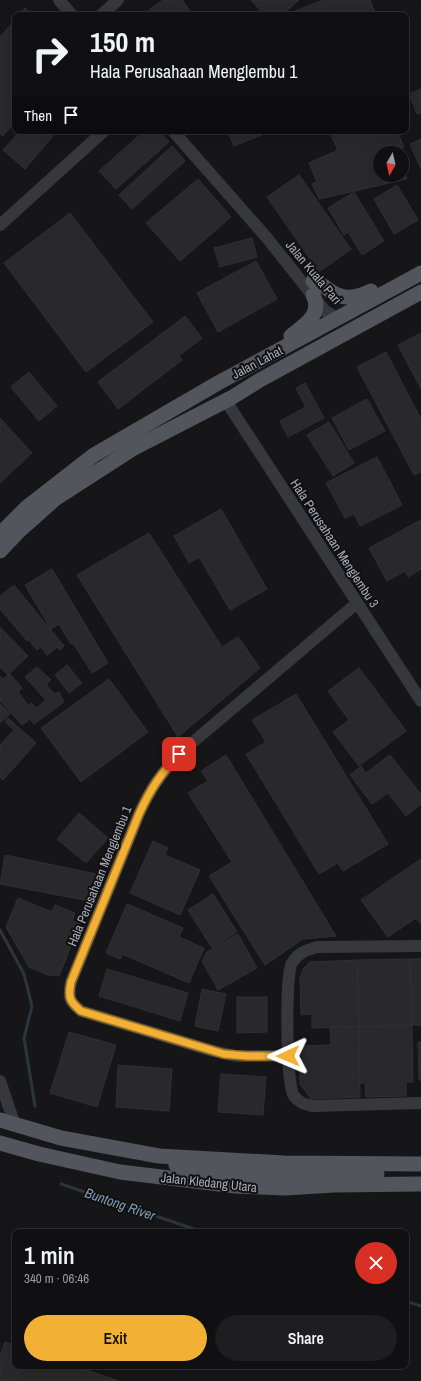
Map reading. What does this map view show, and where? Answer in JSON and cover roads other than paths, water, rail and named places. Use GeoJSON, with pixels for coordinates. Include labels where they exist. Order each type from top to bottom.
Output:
{"type":"FeatureCollection","features":[{"type":"Feature","properties":{"kind":"main road"},"geometry":{"type":"LineString","coordinates":[[277,352],[280,346],[306,324],[313,315],[316,309],[316,301],[313,288],[318,282],[334,294],[341,297],[350,298],[362,295],[412,270],[421,268]]}},
{"type":"Feature","properties":{"kind":"main road","name":"Jalan Lahat"},"geometry":{"type":"LineString","coordinates":[[0,534],[26,508],[94,455],[218,383],[421,273]]}},
{"type":"Feature","properties":{"kind":"main road"},"geometry":{"type":"LineString","coordinates":[[226,401],[227,397],[241,385],[328,334],[332,330],[337,318],[348,320],[357,319],[421,284]]}},
{"type":"Feature","properties":{"kind":"main road"},"geometry":{"type":"LineString","coordinates":[[0,551],[17,533],[55,499],[134,448],[226,401],[260,380],[421,292]]}},
{"type":"Feature","properties":{"kind":"main road","name":"Jalan Kledang Utara"},"geometry":{"type":"LineString","coordinates":[[0,1120],[61,1138],[159,1156],[284,1163],[421,1164]]}},
{"type":"Feature","properties":{"kind":"main road","name":"Jalan Kledang Utara"},"geometry":{"type":"LineString","coordinates":[[0,1143],[39,1154],[120,1172],[236,1186],[285,1188],[334,1185],[421,1184]]}},
{"type":"Feature","properties":{"kind":"main road"},"geometry":{"type":"LineString","coordinates":[[114,1148],[137,1159],[212,1172],[285,1176],[421,1172]]}},
{"type":"Feature","properties":{"kind":"street"},"geometry":{"type":"LineString","coordinates":[[59,0],[69,12]]}},
{"type":"Feature","properties":{"kind":"street"},"geometry":{"type":"LineString","coordinates":[[104,12],[118,0]]}},
{"type":"Feature","properties":{"kind":"street"},"geometry":{"type":"LineString","coordinates":[[0,225],[101,134]]}},
{"type":"Feature","properties":{"kind":"street","name":"Jalan Kuala Pari"},"geometry":{"type":"LineString","coordinates":[[176,134],[313,288]]}},
{"type":"Feature","properties":{"kind":"street","name":"Jalan Kuala Pari"},"geometry":{"type":"LineString","coordinates":[[185,134],[313,288],[325,311],[337,318]]}},
{"type":"Feature","properties":{"kind":"street","name":"Hala Perusahaan Menglembu 3"},"geometry":{"type":"LineString","coordinates":[[226,401],[421,701]]}},
{"type":"Feature","properties":{"kind":"street","name":"Hala Perusahaan Menglembu 1"},"geometry":{"type":"LineString","coordinates":[[288,1056],[236,1056],[213,1051],[81,1011],[72,1003],[69,993],[71,982],[139,814],[150,791],[163,771],[179,754],[357,603]]}},
{"type":"Feature","properties":{"kind":"street"},"geometry":{"type":"LineString","coordinates":[[421,946],[317,947],[301,952],[291,963],[288,978],[288,1056],[290,1086],[294,1096],[302,1103],[313,1106],[421,1103]]}},
{"type":"Feature","properties":{"kind":"street"},"geometry":{"type":"LineString","coordinates":[[0,1082],[16,1125]]}},
{"type":"Feature","properties":{"kind":"waterway","name":"Buntong River"},"geometry":{"type":"LineString","coordinates":[[0,930],[24,974],[32,1006],[24,1038],[35,1106]]}},
{"type":"Feature","properties":{"kind":"waterway","name":"Buntong River"},"geometry":{"type":"LineString","coordinates":[[61,1184],[194,1229]]}},
{"type":"Feature","properties":{"kind":"waterway","name":"Buntong River"},"geometry":{"type":"LineString","coordinates":[[409,1302],[421,1306]]}}]}
